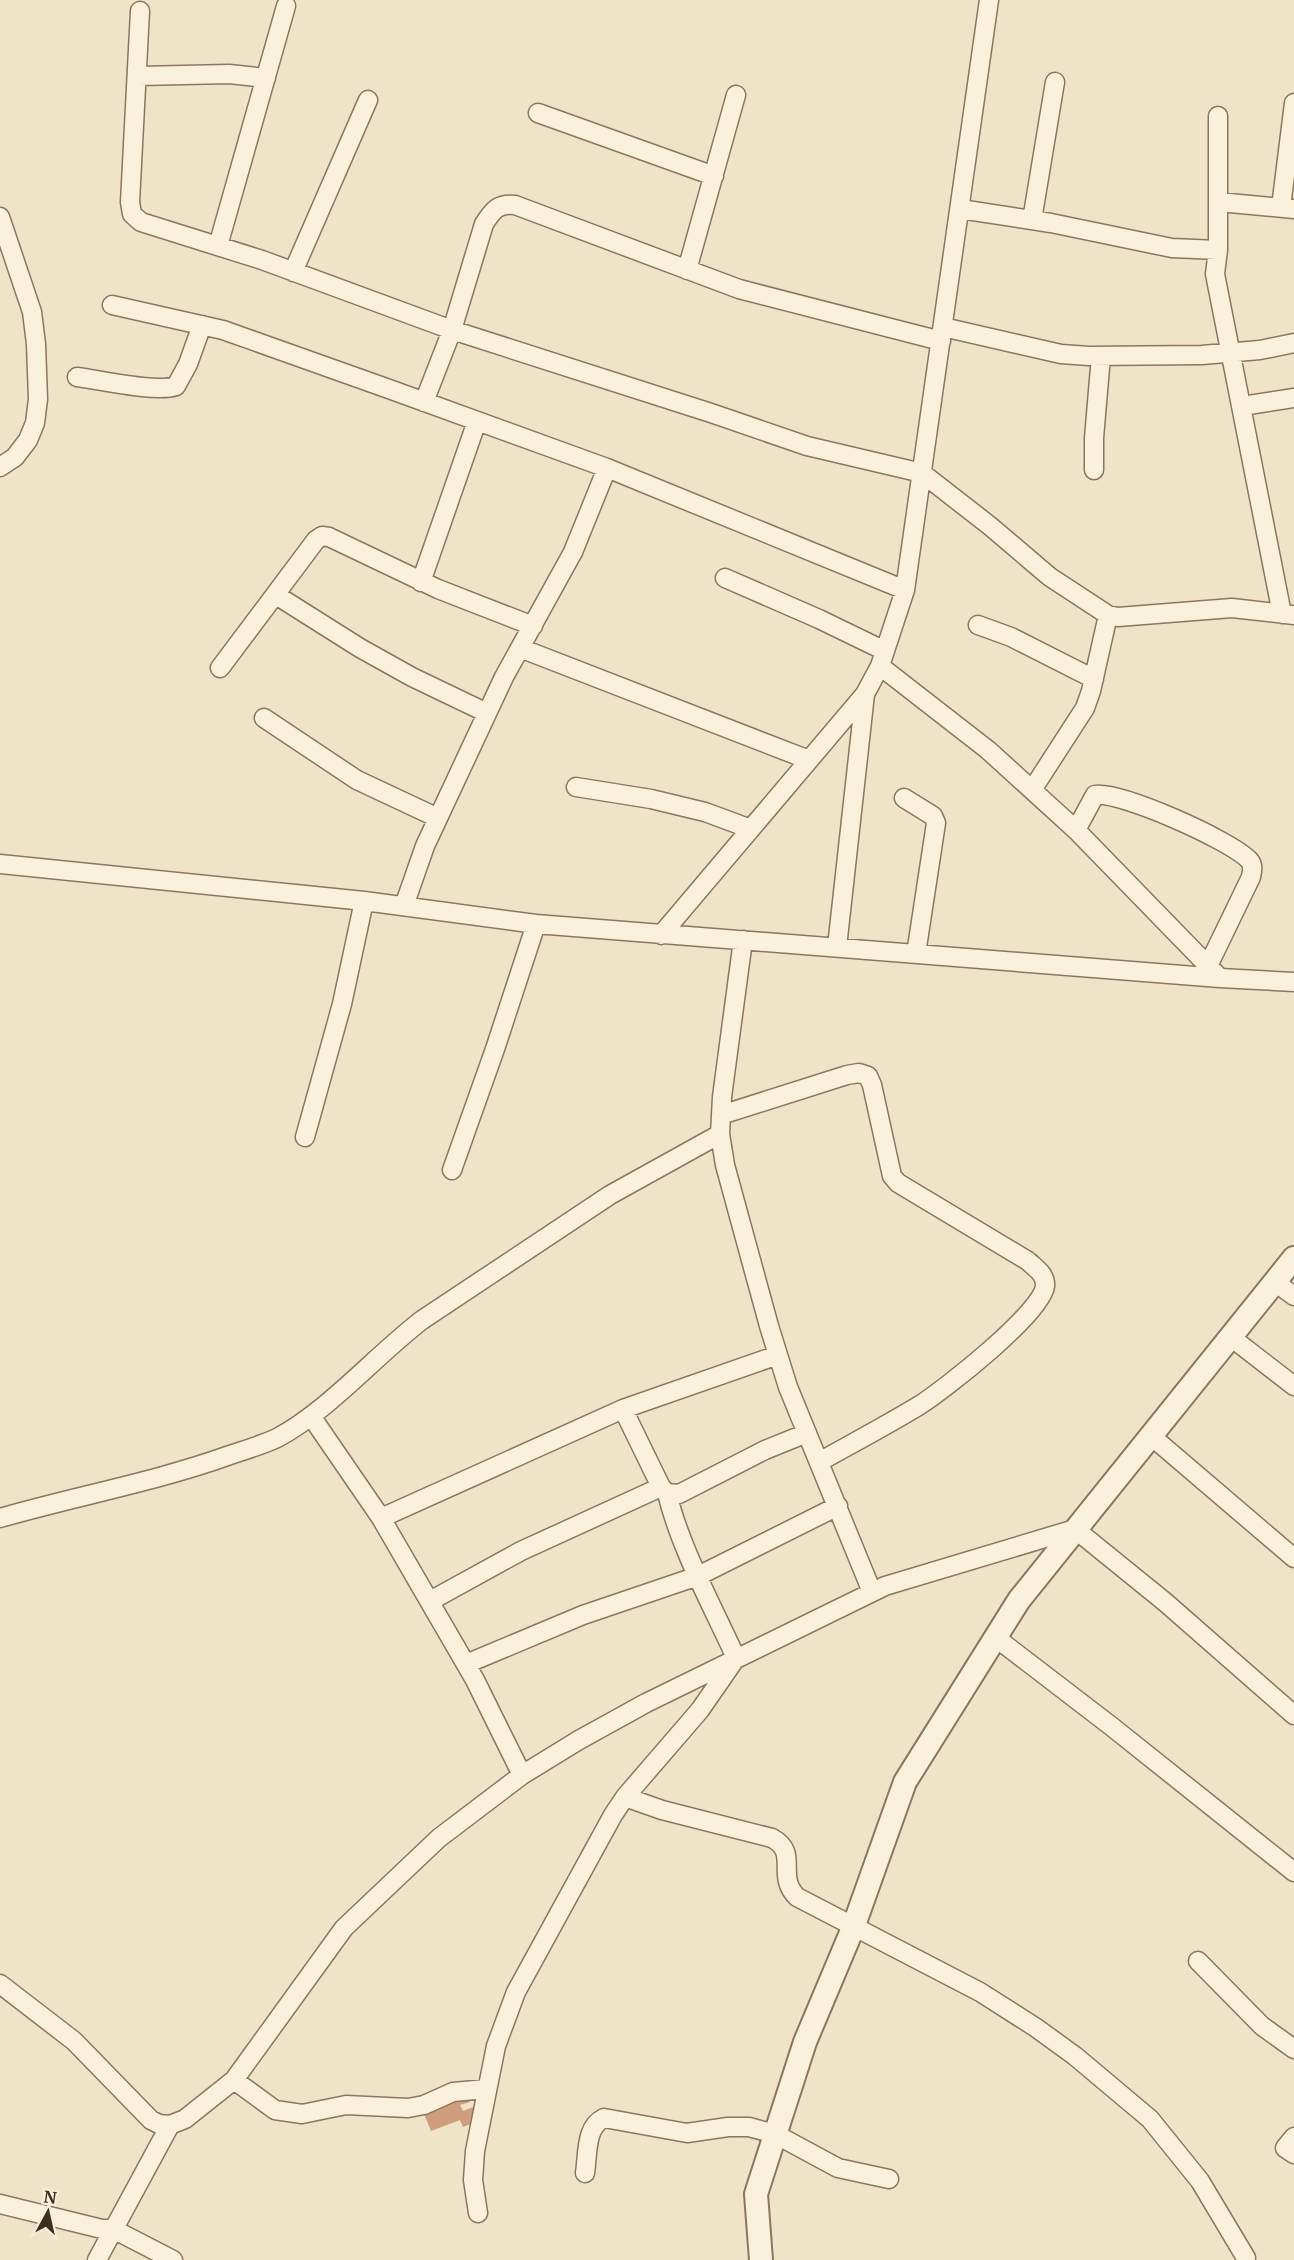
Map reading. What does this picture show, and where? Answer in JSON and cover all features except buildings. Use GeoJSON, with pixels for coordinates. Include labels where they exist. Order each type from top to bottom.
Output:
{"type":"FeatureCollection","features":[{"type":"Feature","properties":{"kind":"street"},"geometry":{"type":"LineString","coordinates":[[661,935],[865,694],[883,659],[904,590],[989,0]]}},
{"type":"Feature","properties":{"kind":"street"},"geometry":{"type":"LineString","coordinates":[[218,246],[286,6]]}},
{"type":"Feature","properties":{"kind":"street"},"geometry":{"type":"LineString","coordinates":[[140,11],[130,202],[132,214],[141,222],[294,272],[452,330],[711,412],[807,446],[922,473],[990,526],[1050,578],[1108,615],[1118,617],[1232,608],[1288,614],[1215,274],[1219,202],[1218,116]]}},
{"type":"Feature","properties":{"kind":"street"},"geometry":{"type":"LineString","coordinates":[[138,76],[230,74],[266,78]]}},
{"type":"Feature","properties":{"kind":"street"},"geometry":{"type":"LineString","coordinates":[[1032,220],[1054,82]]}},
{"type":"Feature","properties":{"kind":"street"},"geometry":{"type":"LineString","coordinates":[[687,270],[736,95]]}},
{"type":"Feature","properties":{"kind":"street"},"geometry":{"type":"LineString","coordinates":[[294,272],[369,100]]}},
{"type":"Feature","properties":{"kind":"street"},"geometry":{"type":"LineString","coordinates":[[1219,202],[1288,208],[1294,103]]}},
{"type":"Feature","properties":{"kind":"street"},"geometry":{"type":"LineString","coordinates":[[538,113],[714,176]]}},
{"type":"Feature","properties":{"kind":"street"},"geometry":{"type":"LineString","coordinates":[[424,402],[452,330],[484,224],[493,209],[504,204],[515,205],[739,289],[942,334],[1061,354],[1101,356],[1202,355],[1260,350],[1294,343]]}},
{"type":"Feature","properties":{"kind":"street"},"geometry":{"type":"LineString","coordinates":[[960,209],[1032,220],[1172,248],[1218,250]]}},
{"type":"Feature","properties":{"kind":"street"},"geometry":{"type":"LineString","coordinates":[[0,217],[32,312],[38,399],[35,423],[28,440],[15,457],[0,467]]}},
{"type":"Feature","properties":{"kind":"street"},"geometry":{"type":"LineString","coordinates":[[112,305],[223,330],[424,402],[607,468],[904,590]]}},
{"type":"Feature","properties":{"kind":"street"},"geometry":{"type":"LineString","coordinates":[[77,377],[150,387],[176,386],[188,364],[202,325]]}},
{"type":"Feature","properties":{"kind":"street"},"geometry":{"type":"LineString","coordinates":[[1094,470],[1094,438],[1101,356]]}},
{"type":"Feature","properties":{"kind":"street"},"geometry":{"type":"LineString","coordinates":[[1242,406],[1294,398]]}},
{"type":"Feature","properties":{"kind":"street"},"geometry":{"type":"LineString","coordinates":[[421,582],[477,422]]}},
{"type":"Feature","properties":{"kind":"street"},"geometry":{"type":"LineString","coordinates":[[404,906],[417,864],[438,818],[504,677],[573,552],[607,468]]}},
{"type":"Feature","properties":{"kind":"street"},"geometry":{"type":"LineString","coordinates":[[220,668],[316,540],[322,536],[329,537],[421,582],[533,626]]}},
{"type":"Feature","properties":{"kind":"street"},"geometry":{"type":"LineString","coordinates":[[725,578],[819,619],[883,659],[1076,830],[1214,972]]}},
{"type":"Feature","properties":{"kind":"street"},"geometry":{"type":"LineString","coordinates":[[276,595],[360,648],[412,677],[487,713]]}},
{"type":"Feature","properties":{"kind":"street"},"geometry":{"type":"LineString","coordinates":[[1032,790],[1085,708],[1108,615]]}},
{"type":"Feature","properties":{"kind":"street"},"geometry":{"type":"LineString","coordinates":[[978,625],[1011,637],[1094,679]]}},
{"type":"Feature","properties":{"kind":"street"},"geometry":{"type":"LineString","coordinates":[[520,648],[618,684],[809,760]]}},
{"type":"Feature","properties":{"kind":"street"},"geometry":{"type":"LineString","coordinates":[[837,947],[865,694]]}},
{"type":"Feature","properties":{"kind":"street"},"geometry":{"type":"LineString","coordinates":[[264,718],[357,780],[438,818]]}},
{"type":"Feature","properties":{"kind":"street"},"geometry":{"type":"LineString","coordinates":[[576,787],[705,812],[751,829]]}},
{"type":"Feature","properties":{"kind":"street"},"geometry":{"type":"LineString","coordinates":[[1076,830],[1095,795],[1104,794],[1126,800],[1179,821],[1237,851],[1250,861],[1253,868],[1251,877],[1214,972]]}},
{"type":"Feature","properties":{"kind":"street"},"geometry":{"type":"LineString","coordinates":[[904,798],[933,816],[936,823],[916,954]]}},
{"type":"Feature","properties":{"kind":"street"},"geometry":{"type":"LineString","coordinates":[[0,864],[364,901],[536,924],[916,954],[1214,972],[1294,982]]}},
{"type":"Feature","properties":{"kind":"street"},"geometry":{"type":"LineString","coordinates":[[305,1137],[342,1004],[364,901]]}},
{"type":"Feature","properties":{"kind":"street"},"geometry":{"type":"LineString","coordinates":[[452,1170],[536,924]]}},
{"type":"Feature","properties":{"kind":"street"},"geometry":{"type":"LineString","coordinates":[[743,940],[722,1097],[720,1134],[725,1165],[788,1387],[872,1592]]}},
{"type":"Feature","properties":{"kind":"street"},"geometry":{"type":"LineString","coordinates":[[721,1115],[847,1075],[859,1073],[868,1076],[892,1176],[898,1183],[1028,1261],[1043,1274],[1046,1285],[1042,1297],[1023,1320],[963,1373],[921,1404],[819,1462]]}},
{"type":"Feature","properties":{"kind":"street"},"geometry":{"type":"LineString","coordinates":[[0,1518],[211,1462],[275,1439],[311,1416],[422,1320],[610,1196],[720,1134]]}},
{"type":"Feature","properties":{"kind":"street"},"geometry":{"type":"LineString","coordinates":[[761,2260],[756,2194],[805,2042],[853,1928],[905,1782],[1019,1600],[1209,1361],[1232,1338],[1294,1258]]}},
{"type":"Feature","properties":{"kind":"street"},"geometry":{"type":"LineString","coordinates":[[1275,1282],[1294,1296]]}},
{"type":"Feature","properties":{"kind":"street"},"geometry":{"type":"LineString","coordinates":[[1232,1338],[1294,1386]]}},
{"type":"Feature","properties":{"kind":"street"},"geometry":{"type":"LineString","coordinates":[[381,1518],[623,1409],[778,1355]]}},
{"type":"Feature","properties":{"kind":"street"},"geometry":{"type":"LineString","coordinates":[[623,1409],[664,1490],[698,1576],[736,1658]]}},
{"type":"Feature","properties":{"kind":"street"},"geometry":{"type":"LineString","coordinates":[[311,1416],[381,1518],[430,1601],[466,1664],[522,1775]]}},
{"type":"Feature","properties":{"kind":"street"},"geometry":{"type":"LineString","coordinates":[[430,1601],[521,1551],[664,1490],[679,1494],[765,1450],[807,1433]]}},
{"type":"Feature","properties":{"kind":"street"},"geometry":{"type":"LineString","coordinates":[[1150,1436],[1294,1558]]}},
{"type":"Feature","properties":{"kind":"street"},"geometry":{"type":"LineString","coordinates":[[466,1664],[583,1615],[698,1576],[838,1506]]}},
{"type":"Feature","properties":{"kind":"street"},"geometry":{"type":"LineString","coordinates":[[0,1984],[74,2041],[151,2120],[159,2124],[170,2125],[185,2119],[234,2080],[344,1928],[439,1838],[522,1775],[646,1703],[872,1592],[924,1573],[1075,1529]]}},
{"type":"Feature","properties":{"kind":"street"},"geometry":{"type":"LineString","coordinates":[[1075,1529],[1165,1602],[1294,1715]]}},
{"type":"Feature","properties":{"kind":"street"},"geometry":{"type":"LineString","coordinates":[[996,1637],[1294,1872]]}},
{"type":"Feature","properties":{"kind":"street"},"geometry":{"type":"LineString","coordinates":[[478,2213],[473,2180],[475,2151],[496,2046],[516,1992],[613,1815],[625,1797],[700,1710],[736,1658]]}},
{"type":"Feature","properties":{"kind":"street"},"geometry":{"type":"LineString","coordinates":[[625,1797],[662,1810],[772,1838],[782,1844],[786,1851],[787,1882],[790,1890],[798,1897],[853,1928],[980,1992],[1035,2026],[1075,2056],[1150,2119],[1200,2181],[1246,2258]]}},
{"type":"Feature","properties":{"kind":"street"},"geometry":{"type":"LineString","coordinates":[[1198,1961],[1262,2026],[1294,2049]]}},
{"type":"Feature","properties":{"kind":"street"},"geometry":{"type":"LineString","coordinates":[[234,2080],[275,2110],[302,2114],[346,2105],[408,2108],[424,2105],[453,2092],[487,2085]]}},
{"type":"Feature","properties":{"kind":"street"},"geometry":{"type":"LineString","coordinates":[[585,2173],[590,2132],[595,2122],[604,2118],[687,2133],[740,2126],[775,2134],[838,2169],[889,2179]]}},
{"type":"Feature","properties":{"kind":"street"},"geometry":{"type":"LineString","coordinates":[[97,2260],[170,2125]]}},
{"type":"Feature","properties":{"kind":"street"},"geometry":{"type":"LineString","coordinates":[[1294,2137],[1285,2148],[1294,2154]]}},
{"type":"Feature","properties":{"kind":"street"},"geometry":{"type":"LineString","coordinates":[[0,2204],[102,2229],[113,2229],[173,2260]]}}]}
